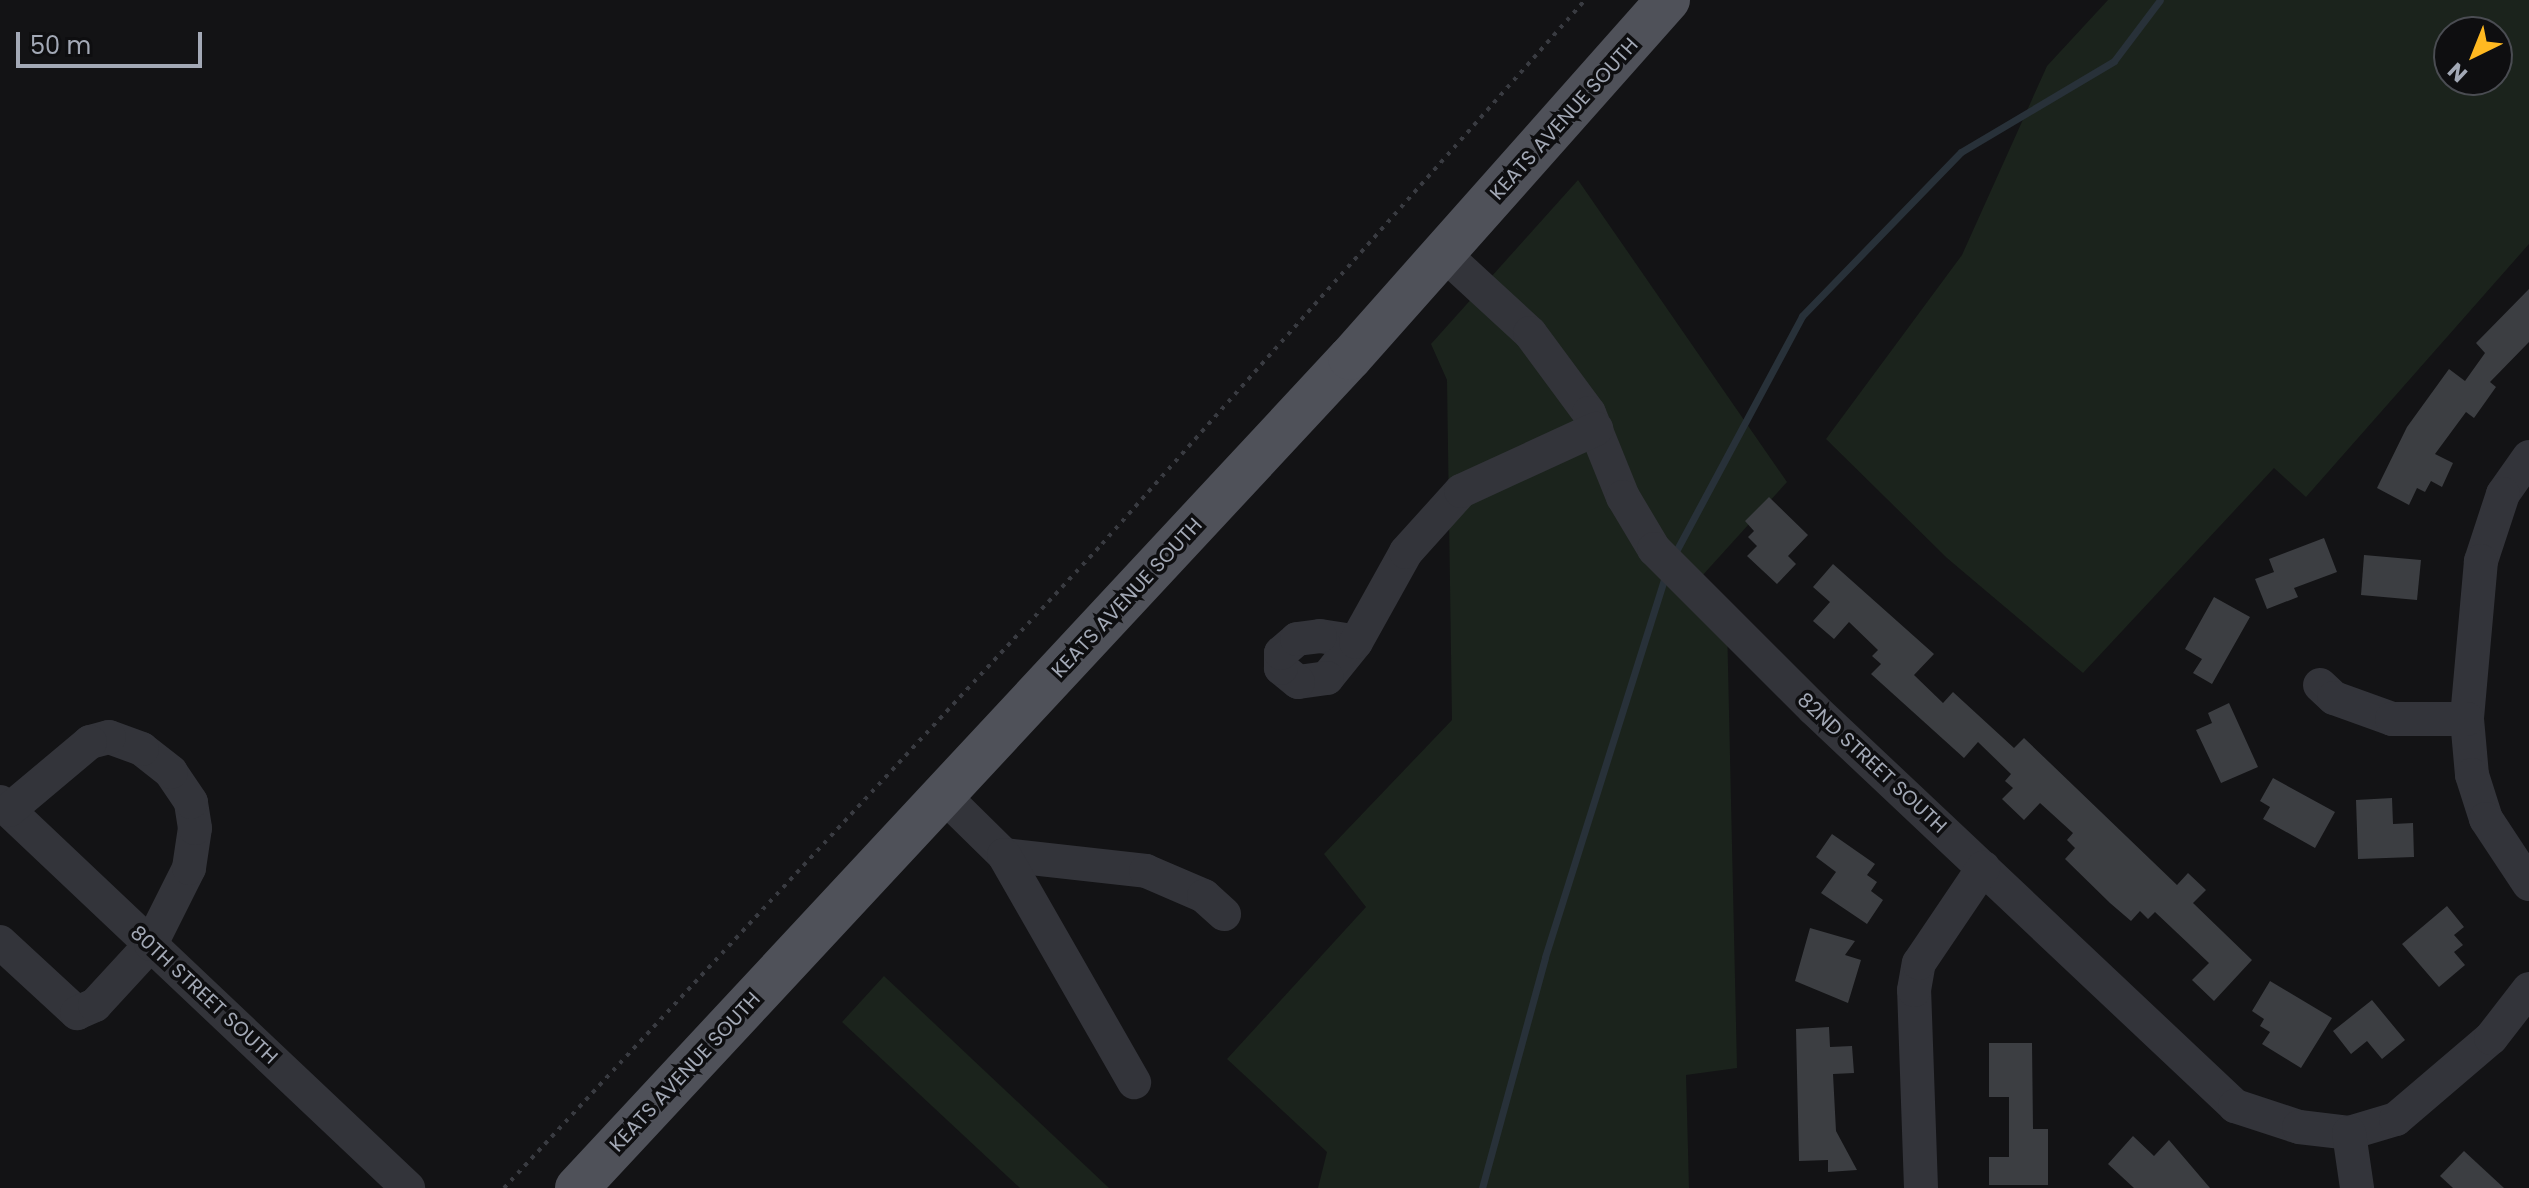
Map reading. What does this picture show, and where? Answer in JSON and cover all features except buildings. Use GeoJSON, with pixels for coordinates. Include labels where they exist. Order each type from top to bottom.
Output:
{"type":"FeatureCollection","features":[{"type":"Feature","properties":{"kind":"main road","name":"KEATS AVENUE SOUTH"},"geometry":{"type":"LineString","coordinates":[[577,1188],[1444,254],[1668,0]]}},
{"type":"Feature","properties":{"kind":"street","name":"82ND STREET SOUTH"},"geometry":{"type":"LineString","coordinates":[[1444,254],[1530,333],[1596,429],[1623,497],[1654,549],[1983,868],[2235,1106],[2299,1127],[2349,1133]]}},
{"type":"Feature","properties":{"kind":"street"},"geometry":{"type":"LineString","coordinates":[[1356,642],[1406,552],[1461,491],[1596,429]]}},
{"type":"Feature","properties":{"kind":"street"},"geometry":{"type":"LineString","coordinates":[[2529,457],[2503,494],[2481,561],[2467,719],[2472,775],[2486,819],[2529,884]]}},
{"type":"Feature","properties":{"kind":"street"},"geometry":{"type":"LineString","coordinates":[[2320,685],[2334,698],[2392,719],[2467,719]]}},
{"type":"Feature","properties":{"kind":"street"},"geometry":{"type":"LineString","coordinates":[[0,942],[77,1013],[95,1005],[151,944],[189,868],[195,828],[191,802],[171,772],[142,749],[109,737],[90,742],[4,806]]}},
{"type":"Feature","properties":{"kind":"street"},"geometry":{"type":"LineString","coordinates":[[944,796],[1004,855],[1134,1082]]}},
{"type":"Feature","properties":{"kind":"street","name":"80TH STREET SOUTH"},"geometry":{"type":"LineString","coordinates":[[4,806],[408,1188]]}},
{"type":"Feature","properties":{"kind":"street"},"geometry":{"type":"LineString","coordinates":[[1004,855],[1146,871],[1204,896],[1224,914]]}},
{"type":"Feature","properties":{"kind":"street"},"geometry":{"type":"LineString","coordinates":[[1921,1188],[1914,990],[1919,963],[1983,868]]}},
{"type":"Feature","properties":{"kind":"street"},"geometry":{"type":"LineString","coordinates":[[2357,1188],[2349,1133],[2396,1119],[2491,1038],[2529,989]]}},
{"type":"Feature","properties":{"kind":"path"},"geometry":{"type":"LineString","coordinates":[[504,1188],[1102,544],[1585,0]]}},
{"type":"Feature","properties":{"kind":"shaded area"},"geometry":{"type":"Polygon","coordinates":[[[2108,0],[2529,0],[2529,244],[2306,497],[2274,468],[2083,673],[1947,558],[1826,439],[1962,255],[2047,66],[2108,0]]]}},
{"type":"Feature","properties":{"kind":"shaded area"},"geometry":{"type":"Polygon","coordinates":[[[1578,180],[1787,482],[1692,587],[1727,622],[1737,1068],[1686,1075],[1689,1188],[1318,1188],[1327,1152],[1227,1059],[1366,907],[1324,854],[1452,720],[1447,380],[1431,344],[1578,180]]]}},
{"type":"Feature","properties":{"kind":"shaded area"},"geometry":{"type":"Polygon","coordinates":[[[884,976],[1109,1188],[1020,1188],[842,1022],[884,976]]]}},
{"type":"Feature","properties":{"kind":"waterway"},"geometry":{"type":"LineString","coordinates":[[1674,555],[1802,316],[1961,152],[2114,61],[2160,0]]}},
{"type":"Feature","properties":{"kind":"waterway"},"geometry":{"type":"LineString","coordinates":[[1482,1188],[1545,957],[1666,573]]}}]}
